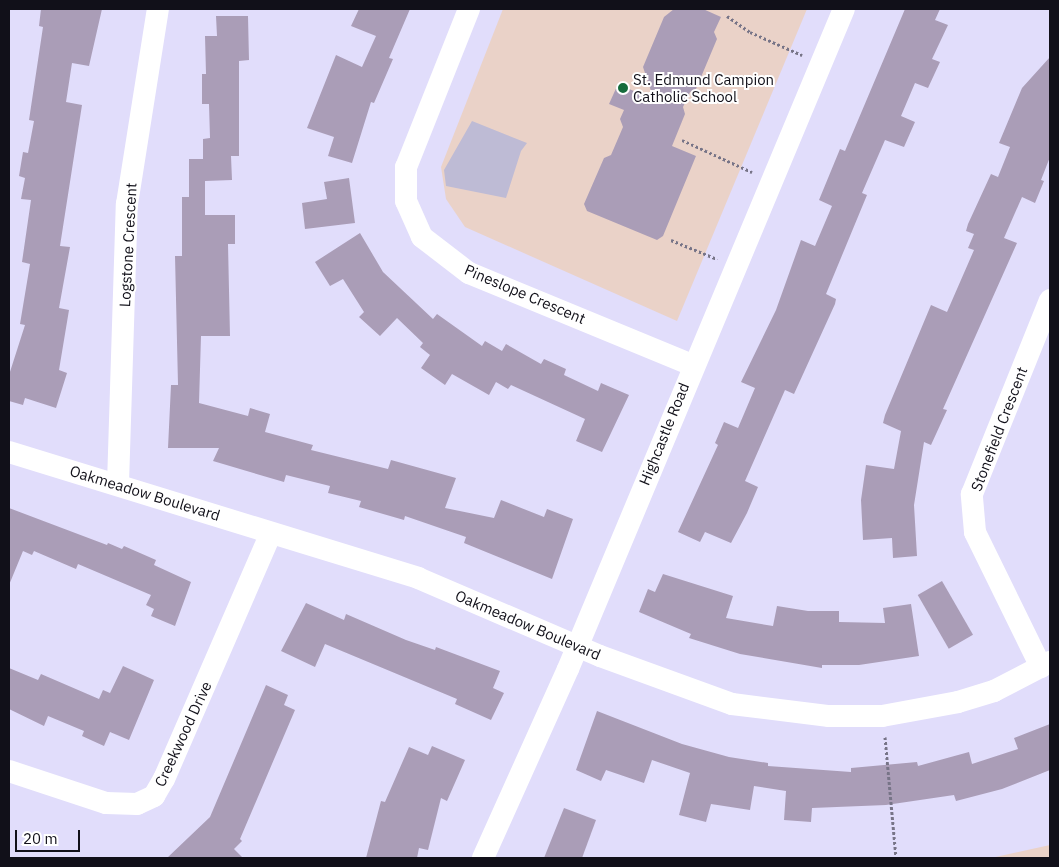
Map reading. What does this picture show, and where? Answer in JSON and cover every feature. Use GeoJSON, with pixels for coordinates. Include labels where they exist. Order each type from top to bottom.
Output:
{"type":"FeatureCollection","features":[{"type":"Feature","properties":{"kind":"street","name":"Logstone Crescent"},"geometry":{"type":"LineString","coordinates":[[118,484],[128,204],[158,9]]}},
{"type":"Feature","properties":{"kind":"street","name":"Pineslope Crescent"},"geometry":{"type":"LineString","coordinates":[[469,9],[406,167],[406,201],[422,237],[469,273],[692,365]]}},
{"type":"Feature","properties":{"kind":"street","name":"Highcastle Road"},"geometry":{"type":"LineString","coordinates":[[483,858],[576,646],[692,365],[844,9]]}},
{"type":"Feature","properties":{"kind":"street","name":"Stonefield Crescent"},"geometry":{"type":"LineString","coordinates":[[1046,664],[975,532],[972,494],[1050,300]]}},
{"type":"Feature","properties":{"kind":"street","name":"Oakmeadow Boulevard"},"geometry":{"type":"LineString","coordinates":[[9,452],[118,484],[418,578],[576,646],[732,704],[829,716],[882,716],[958,702],[994,690],[1046,664]]}},
{"type":"Feature","properties":{"kind":"street","name":"Creekwood Drive"},"geometry":{"type":"LineString","coordinates":[[9,771],[106,803],[137,804],[154,796],[164,779],[271,533]]}},
{"type":"Feature","properties":{"kind":"path"},"geometry":{"type":"LineString","coordinates":[[727,16],[750,32],[821,63]]}},
{"type":"Feature","properties":{"kind":"path"},"geometry":{"type":"LineString","coordinates":[[682,140],[771,180]]}},
{"type":"Feature","properties":{"kind":"path"},"geometry":{"type":"LineString","coordinates":[[671,240],[735,267]]}},
{"type":"Feature","properties":{"kind":"path"},"geometry":{"type":"LineString","coordinates":[[882,716],[896,858]]}},
{"type":"Feature","properties":{"kind":"shaded area","name":"St. Edmund Campion Catholic School"},"geometry":{"type":"Polygon","coordinates":[[[503,9],[807,9],[677,321],[465,227],[446,199],[441,167],[503,9]]]}},
{"type":"Feature","properties":{"kind":"shaded area"},"geometry":{"type":"Polygon","coordinates":[[[472,121],[527,143],[521,151],[506,198],[446,186],[444,170],[472,121]]]}},
{"type":"Feature","properties":{"kind":"shaded area"},"geometry":{"type":"Polygon","coordinates":[[[1050,845],[1050,858],[991,858],[1050,845]]]}},
{"type":"Feature","properties":{"kind":"building"},"geometry":{"type":"Polygon","coordinates":[[[41,9],[102,9],[89,66],[72,63],[66,102],[82,105],[60,246],[70,247],[59,308],[69,310],[59,370],[67,373],[56,408],[25,398],[23,405],[9,401],[9,375],[25,325],[20,324],[30,264],[22,262],[31,200],[21,199],[25,178],[19,176],[23,152],[28,153],[34,121],[29,120],[43,27],[39,26],[41,9]]]}},
{"type":"Feature","properties":{"kind":"building"},"geometry":{"type":"Polygon","coordinates":[[[359,9],[410,9],[389,58],[393,59],[374,103],[371,102],[352,163],[328,156],[334,137],[307,128],[336,55],[362,67],[376,36],[351,26],[359,9]]]}},
{"type":"Feature","properties":{"kind":"building"},"geometry":{"type":"Polygon","coordinates":[[[674,9],[703,9],[721,17],[714,32],[717,39],[696,89],[690,92],[683,107],[685,114],[672,146],[696,156],[663,236],[657,240],[587,211],[584,204],[604,158],[611,155],[623,127],[620,119],[624,110],[609,104],[618,84],[654,100],[643,67],[664,17],[674,9]]]}},
{"type":"Feature","properties":{"kind":"building"},"geometry":{"type":"Polygon","coordinates":[[[905,9],[940,9],[935,20],[948,25],[932,59],[940,62],[928,88],[915,83],[901,116],[915,122],[904,147],[885,140],[862,193],[867,195],[826,294],[836,299],[835,304],[794,394],[785,390],[745,481],[758,487],[747,513],[731,543],[705,532],[700,542],[678,532],[718,445],[715,443],[724,422],[738,428],[755,388],[741,382],[776,310],[801,240],[815,246],[832,206],[819,200],[840,149],[845,151],[905,9]]]}},
{"type":"Feature","properties":{"kind":"building"},"geometry":{"type":"Polygon","coordinates":[[[216,16],[248,16],[249,60],[239,61],[239,156],[231,156],[232,180],[205,181],[205,215],[235,215],[235,244],[228,244],[230,336],[201,336],[199,403],[248,416],[250,408],[270,414],[265,432],[313,445],[311,450],[388,469],[391,460],[456,478],[445,508],[494,518],[501,500],[544,517],[547,509],[573,519],[552,579],[464,543],[466,537],[405,516],[404,520],[359,507],[361,501],[328,493],[330,486],[286,475],[284,482],[213,461],[219,448],[168,448],[171,385],[178,385],[175,256],[182,256],[182,197],[189,197],[189,159],[203,159],[203,139],[210,138],[209,104],[202,104],[202,74],[206,74],[205,36],[217,36],[216,16]]]}},
{"type":"Feature","properties":{"kind":"building"},"geometry":{"type":"Polygon","coordinates":[[[1050,57],[1050,157],[1041,180],[1044,181],[1035,203],[1022,197],[1004,238],[1017,243],[943,409],[947,410],[931,445],[924,442],[914,505],[917,556],[893,558],[892,538],[863,540],[861,500],[866,465],[894,469],[901,431],[883,423],[885,415],[931,305],[947,312],[974,250],[968,248],[974,234],[966,231],[968,224],[991,174],[998,177],[1010,147],[999,143],[1022,88],[1050,57]]]}},
{"type":"Feature","properties":{"kind":"building"},"geometry":{"type":"Polygon","coordinates":[[[349,178],[355,223],[305,229],[302,203],[327,199],[324,182],[349,178]]]}},
{"type":"Feature","properties":{"kind":"building"},"geometry":{"type":"Polygon","coordinates":[[[360,233],[383,272],[433,319],[437,314],[482,346],[485,341],[502,351],[506,344],[541,364],[544,359],[566,369],[564,375],[598,391],[601,383],[629,395],[602,452],[576,441],[585,419],[511,385],[508,389],[496,382],[489,395],[452,374],[445,385],[421,368],[430,355],[420,347],[423,343],[397,318],[380,336],[359,317],[364,312],[343,279],[330,286],[315,262],[360,233]]]}},
{"type":"Feature","properties":{"kind":"building"},"geometry":{"type":"Polygon","coordinates":[[[9,508],[107,545],[108,543],[122,549],[124,546],[156,560],[154,565],[191,582],[175,626],[151,616],[154,609],[146,605],[151,595],[78,564],[76,569],[34,551],[32,555],[23,551],[9,585],[9,508]]]}},
{"type":"Feature","properties":{"kind":"building"},"geometry":{"type":"Polygon","coordinates":[[[663,574],[733,596],[726,618],[773,626],[777,606],[808,611],[839,611],[839,622],[885,623],[883,608],[911,604],[919,656],[859,665],[822,665],[822,668],[740,654],[689,638],[691,634],[639,612],[648,589],[655,592],[663,574]]]}},
{"type":"Feature","properties":{"kind":"building"},"geometry":{"type":"Polygon","coordinates":[[[942,581],[973,635],[949,649],[918,595],[942,581]]]}},
{"type":"Feature","properties":{"kind":"building"},"geometry":{"type":"Polygon","coordinates":[[[306,603],[344,620],[346,614],[406,640],[435,650],[436,647],[500,671],[493,688],[504,693],[491,720],[455,704],[457,699],[325,644],[315,667],[281,651],[306,603]]]}},
{"type":"Feature","properties":{"kind":"building"},"geometry":{"type":"Polygon","coordinates":[[[123,666],[154,680],[129,740],[110,732],[104,746],[82,736],[84,731],[48,716],[44,726],[9,709],[9,668],[38,680],[41,674],[99,699],[103,690],[110,693],[123,666]]]}},
{"type":"Feature","properties":{"kind":"building"},"geometry":{"type":"Polygon","coordinates":[[[266,685],[288,695],[284,705],[295,710],[240,839],[242,841],[234,849],[243,858],[167,858],[210,817],[266,685]]]}},
{"type":"Feature","properties":{"kind":"building"},"geometry":{"type":"Polygon","coordinates":[[[597,711],[682,744],[729,757],[768,763],[768,766],[851,772],[851,768],[917,762],[918,766],[969,752],[972,764],[1018,749],[1014,738],[1050,724],[1050,770],[1002,789],[956,801],[954,795],[886,805],[812,808],[811,822],[784,820],[786,791],[754,786],[750,810],[711,804],[706,822],[679,815],[690,773],[652,760],[644,783],[606,770],[601,781],[576,770],[597,711]]]}},
{"type":"Feature","properties":{"kind":"building"},"geometry":{"type":"Polygon","coordinates":[[[432,746],[465,760],[447,801],[441,798],[428,850],[419,848],[417,858],[366,858],[381,801],[385,802],[409,747],[428,755],[432,746]]]}},
{"type":"Feature","properties":{"kind":"building"},"geometry":{"type":"Polygon","coordinates":[[[564,808],[596,820],[582,858],[544,858],[564,808]]]}},
{"type":"Feature","properties":{"kind":"place","name":"St. Edmund Campion Catholic School"},"geometry":{"type":"Point","coordinates":[623,88]}}]}
